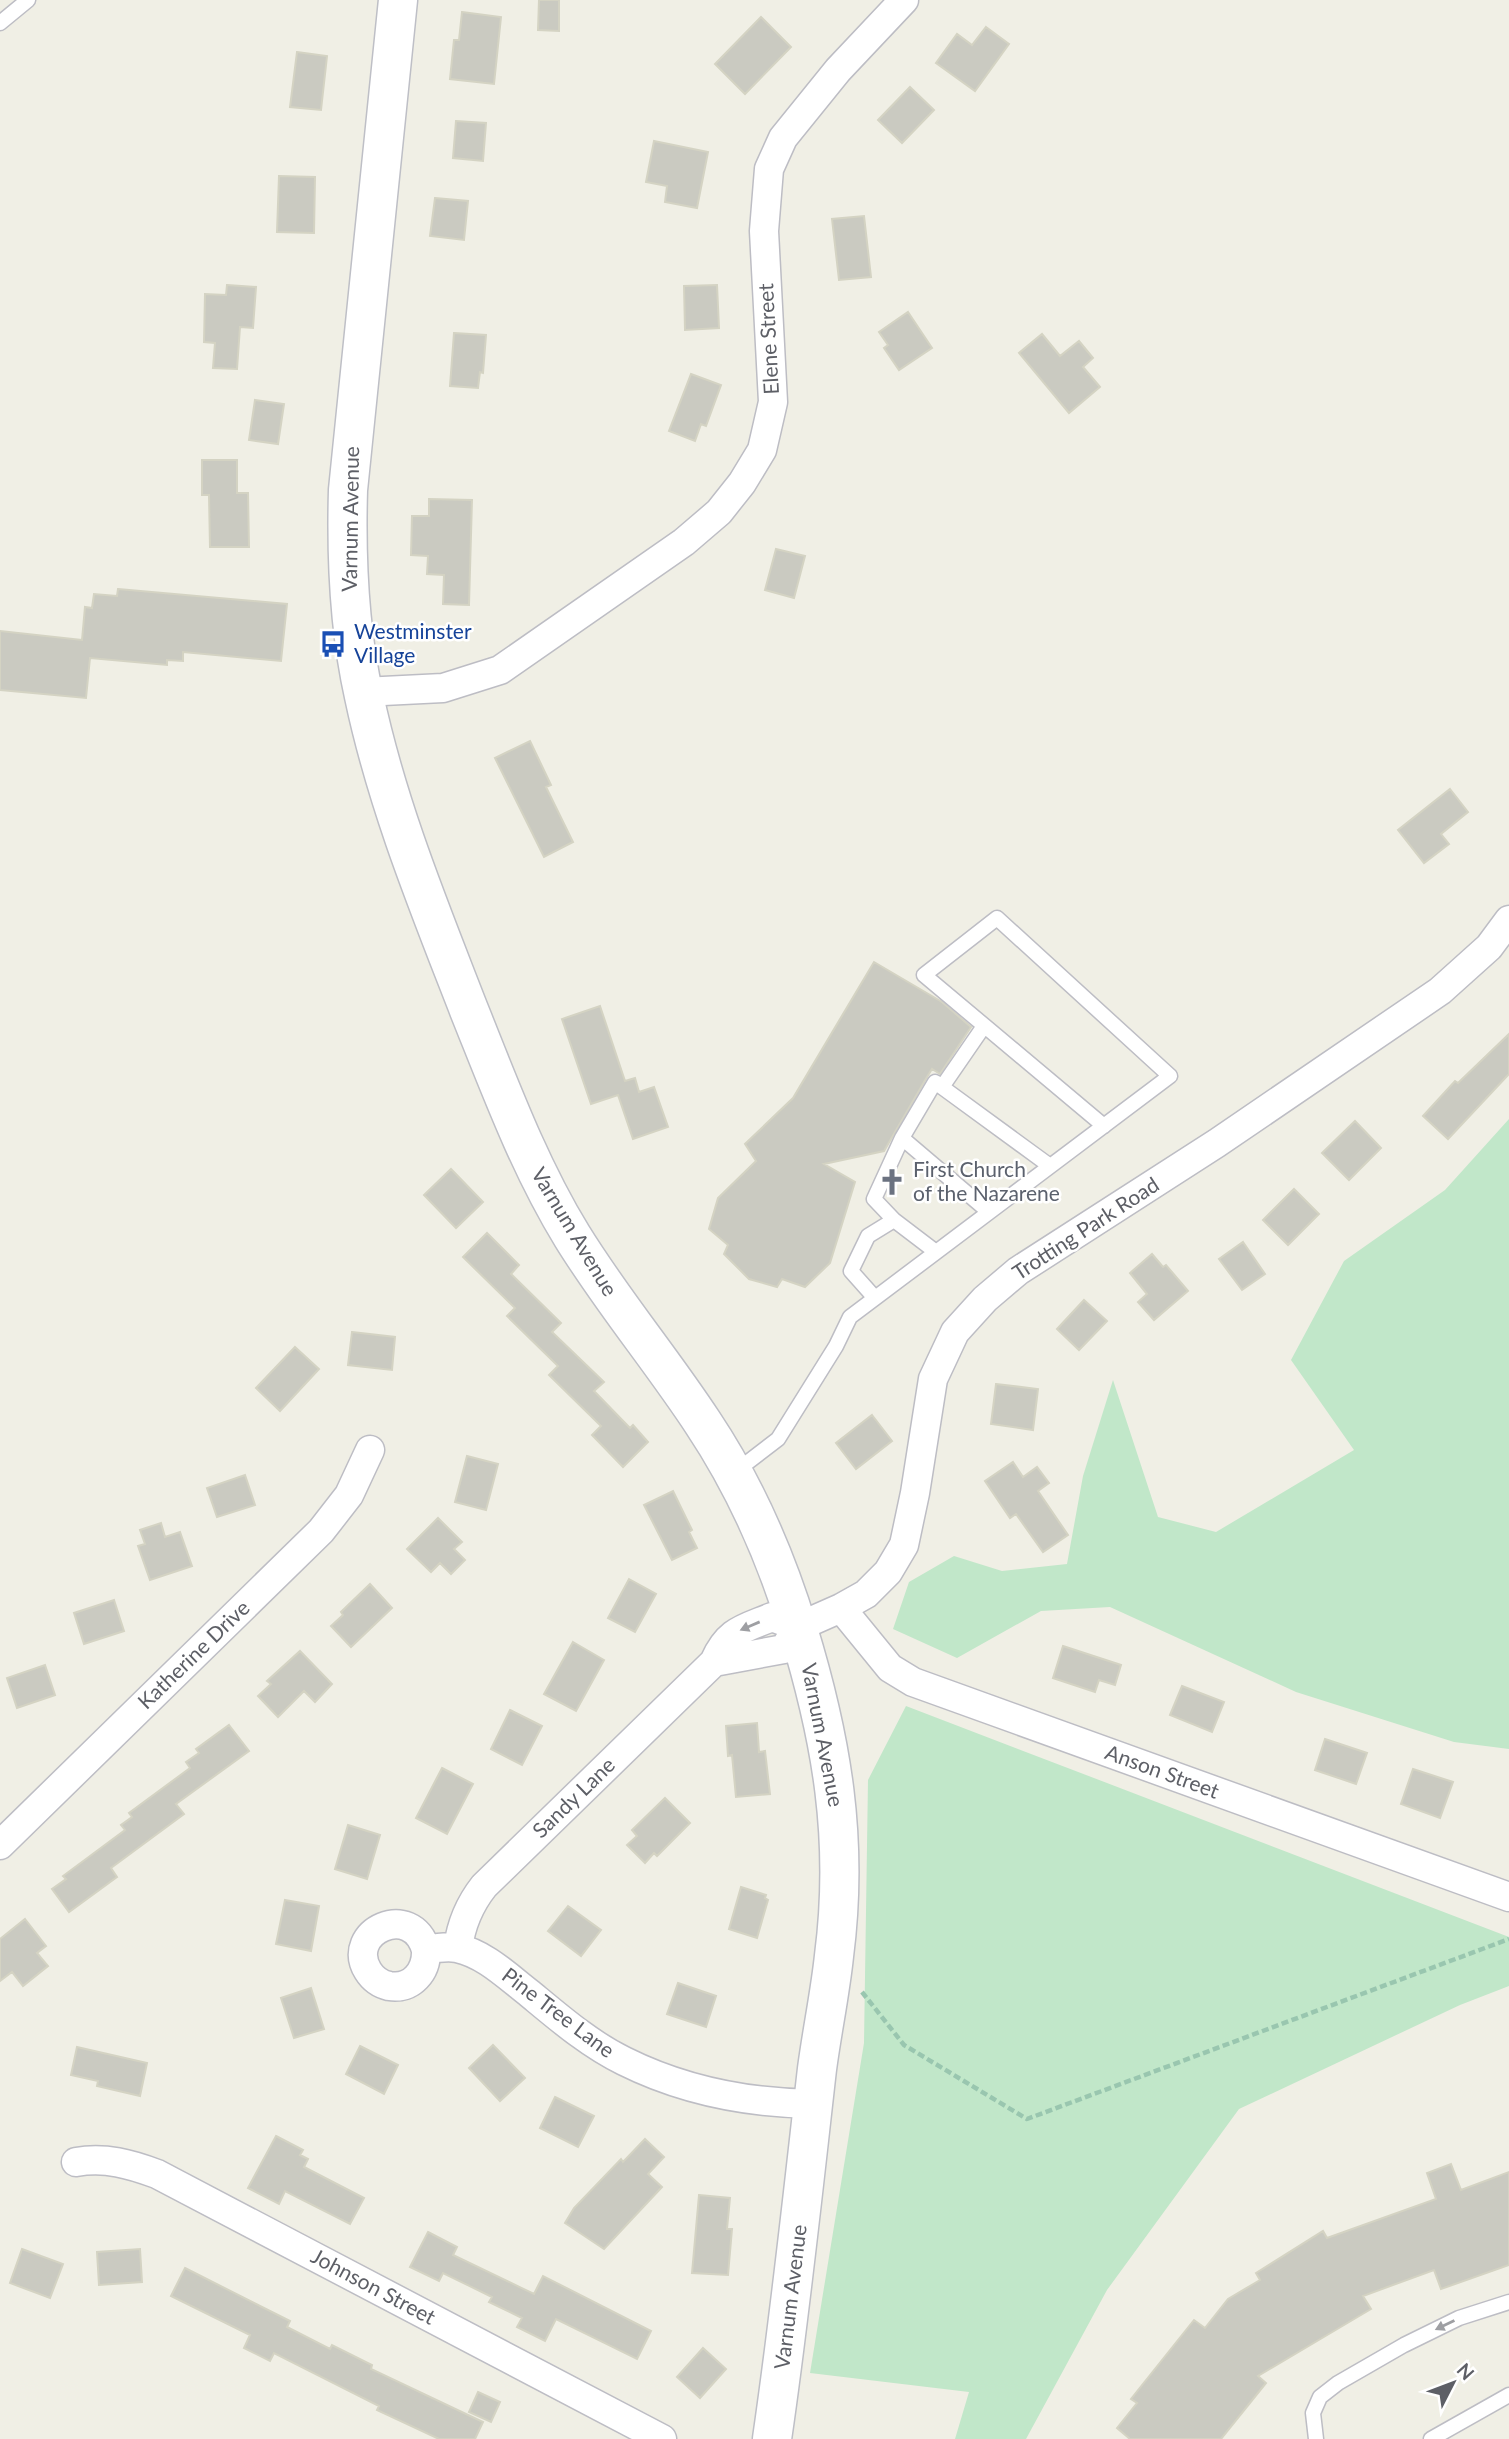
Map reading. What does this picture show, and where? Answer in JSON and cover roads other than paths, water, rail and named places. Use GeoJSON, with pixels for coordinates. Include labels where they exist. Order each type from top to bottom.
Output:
{"type":"FeatureCollection","features":[{"type":"Feature","properties":{"kind":"main road","name":"Varnum Avenue"},"geometry":{"type":"LineString","coordinates":[[398,0],[348,490],[349,587],[353,634],[363,692],[387,786],[407,847],[494,1072],[537,1172],[594,1271],[703,1422],[734,1473],[764,1535],[798,1627],[820,1711],[837,1797],[840,1878],[834,1956],[814,2104],[792,2306],[772,2439]]}},
{"type":"Feature","properties":{"kind":"street","name":"Elene Street"},"geometry":{"type":"LineString","coordinates":[[363,692],[443,688],[500,670],[684,542],[719,512],[742,483],[762,450],[773,402],[764,231],[769,169],[783,138],[838,70],[904,0]]}},
{"type":"Feature","properties":{"kind":"street","name":"Trotting Park Road"},"geometry":{"type":"LineString","coordinates":[[798,1627],[866,1594],[888,1572],[904,1545],[933,1379],[955,1332],[985,1299],[1018,1271],[1217,1143],[1440,991],[1489,947],[1509,920]]}},
{"type":"Feature","properties":{"kind":"street","name":"Katherine Drive"},"geometry":{"type":"LineString","coordinates":[[0,1844],[321,1531],[349,1494],[370,1450]]}},
{"type":"Feature","properties":{"kind":"street","name":"Anson Street"},"geometry":{"type":"LineString","coordinates":[[841,1608],[890,1668],[913,1682],[1509,1897]]}},
{"type":"Feature","properties":{"kind":"street","name":"Sandy Lane"},"geometry":{"type":"LineString","coordinates":[[458,1948],[466,1913],[484,1886],[714,1662],[784,1649],[798,1627]]}},
{"type":"Feature","properties":{"kind":"street","name":"Pine Tree Lane"},"geometry":{"type":"LineString","coordinates":[[426,1950],[458,1948],[490,1962],[563,2021],[622,2060],[707,2093],[775,2103],[814,2104]]}},
{"type":"Feature","properties":{"kind":"street","name":"Johnson Street"},"geometry":{"type":"LineString","coordinates":[[76,2162],[96,2159],[122,2162],[157,2174],[662,2439]]}},
{"type":"Feature","properties":{"kind":"lane"},"geometry":{"type":"LineString","coordinates":[[0,23],[29,0]]}},
{"type":"Feature","properties":{"kind":"lane"},"geometry":{"type":"LineString","coordinates":[[734,1473],[778,1439],[836,1346],[850,1317],[1050,1166],[1104,1126],[1170,1076],[998,918],[924,975],[1104,1126]]}},
{"type":"Feature","properties":{"kind":"lane"},"geometry":{"type":"LineString","coordinates":[[942,1087],[984,1026]]}},
{"type":"Feature","properties":{"kind":"lane"},"geometry":{"type":"LineString","coordinates":[[936,1252],[894,1220],[874,1199],[902,1138],[935,1082],[1050,1166]]}},
{"type":"Feature","properties":{"kind":"lane"},"geometry":{"type":"LineString","coordinates":[[902,1138],[989,1212]]}},
{"type":"Feature","properties":{"kind":"lane"},"geometry":{"type":"LineString","coordinates":[[875,1298],[851,1271],[868,1236],[894,1220]]}},
{"type":"Feature","properties":{"kind":"lane"},"geometry":{"type":"LineString","coordinates":[[1316,2439],[1313,2413],[1320,2397],[1338,2383],[1459,2318],[1509,2302]]}},
{"type":"Feature","properties":{"kind":"lane"},"geometry":{"type":"LineString","coordinates":[[1431,2439],[1509,2395]]}},
{"type":"Feature","properties":{"kind":"place","name":"Westminster Village"},"geometry":{"type":"Point","coordinates":[333,644]}},
{"type":"Feature","properties":{"kind":"place","name":"First Church of the Nazarene"},"geometry":{"type":"Point","coordinates":[892,1182]}}]}
